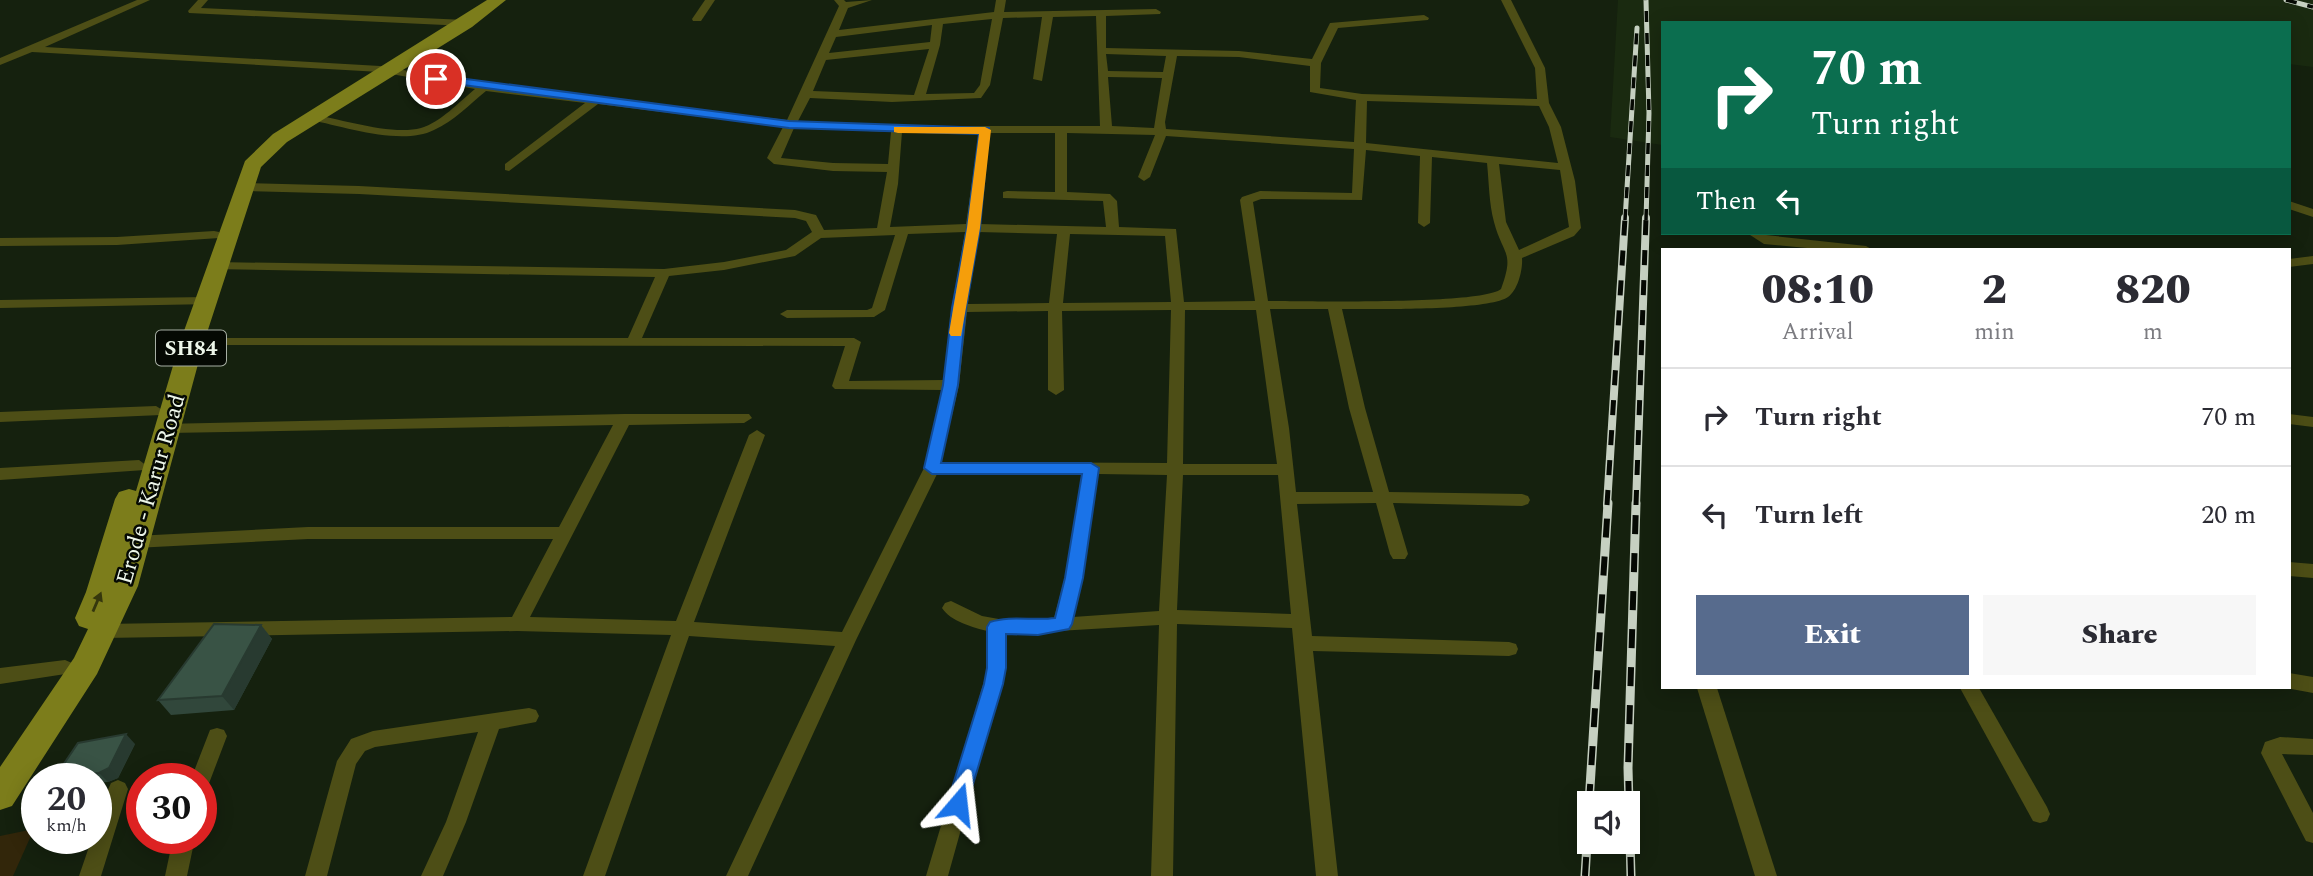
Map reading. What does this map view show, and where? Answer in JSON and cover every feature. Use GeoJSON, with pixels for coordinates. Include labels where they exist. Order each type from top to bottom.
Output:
{"type":"FeatureCollection","features":[{"type":"Feature","properties":{"kind":"main road","name":"Erode - Karur Road"},"geometry":{"type":"LineString","coordinates":[[461,23],[488,0]]}},
{"type":"Feature","properties":{"kind":"main road","name":"Erode - Karur Road"},"geometry":{"type":"LineString","coordinates":[[0,795],[43,734],[86,665],[123,586],[162,419],[199,301],[216,266],[251,165],[262,153],[311,117],[498,0]]}},
{"type":"Feature","properties":{"kind":"main road","name":"Erode - Karur Road"},"geometry":{"type":"LineString","coordinates":[[0,766],[65,668],[101,592],[139,466],[162,419],[192,342],[214,234],[229,190],[250,153],[273,133],[384,70]]}},
{"type":"Feature","properties":{"kind":"street"},"geometry":{"type":"LineString","coordinates":[[0,62],[145,0]]}},
{"type":"Feature","properties":{"kind":"street"},"geometry":{"type":"LineString","coordinates":[[203,0],[193,11],[461,23]]}},
{"type":"Feature","properties":{"kind":"street"},"geometry":{"type":"LineString","coordinates":[[696,19],[710,0]]}},
{"type":"Feature","properties":{"kind":"street"},"geometry":{"type":"LineString","coordinates":[[867,0],[841,3],[823,57],[773,156],[775,161],[833,167],[894,168]]}},
{"type":"Feature","properties":{"kind":"street"},"geometry":{"type":"LineString","coordinates":[[806,94],[967,98],[981,94],[1001,0]]}},
{"type":"Feature","properties":{"kind":"street"},"geometry":{"type":"LineString","coordinates":[[1506,0],[1540,68],[1544,103],[1555,128],[1565,167],[1575,228],[1515,256]]}},
{"type":"Feature","properties":{"kind":"street"},"geometry":{"type":"LineString","coordinates":[[1101,12],[1106,129]]}},
{"type":"Feature","properties":{"kind":"street"},"geometry":{"type":"LineString","coordinates":[[832,34],[997,15],[1156,12]]}},
{"type":"Feature","properties":{"kind":"street"},"geometry":{"type":"LineString","coordinates":[[1038,79],[1048,14]]}},
{"type":"Feature","properties":{"kind":"street"},"geometry":{"type":"LineString","coordinates":[[1424,18],[1334,25],[1316,63],[1315,91],[1362,97],[1544,103]]}},
{"type":"Feature","properties":{"kind":"street"},"geometry":{"type":"LineString","coordinates":[[919,98],[936,45],[938,20]]}},
{"type":"Feature","properties":{"kind":"street"},"geometry":{"type":"LineString","coordinates":[[823,57],[936,45]]}},
{"type":"Feature","properties":{"kind":"street"},"geometry":{"type":"LineString","coordinates":[[0,54],[24,51],[384,70],[484,86],[789,124],[897,130],[1106,129],[1362,146],[1565,167]]}},
{"type":"Feature","properties":{"kind":"street"},"geometry":{"type":"LineString","coordinates":[[1101,51],[1239,54],[1316,63]]}},
{"type":"Feature","properties":{"kind":"street"},"geometry":{"type":"LineString","coordinates":[[1144,177],[1161,134],[1159,122],[1172,52]]}},
{"type":"Feature","properties":{"kind":"street"},"geometry":{"type":"LineString","coordinates":[[1102,74],[1168,75]]}},
{"type":"Feature","properties":{"kind":"street"},"geometry":{"type":"LineString","coordinates":[[311,117],[402,132],[423,131],[433,127],[484,86]]}},
{"type":"Feature","properties":{"kind":"street"},"geometry":{"type":"LineString","coordinates":[[1327,876],[1286,470],[1246,200],[1254,196],[1268,195],[1356,197],[1359,194],[1362,146],[1362,97]]}},
{"type":"Feature","properties":{"kind":"street"},"geometry":{"type":"LineString","coordinates":[[509,167],[596,100]]}},
{"type":"Feature","properties":{"kind":"street"},"geometry":{"type":"LineString","coordinates":[[881,233],[894,168],[897,130]]}},
{"type":"Feature","properties":{"kind":"street"},"geometry":{"type":"LineString","coordinates":[[737,876],[847,640],[932,468],[951,385],[959,308],[974,228],[985,130]]}},
{"type":"Feature","properties":{"kind":"street"},"geometry":{"type":"LineString","coordinates":[[1061,130],[1061,196]]}},
{"type":"Feature","properties":{"kind":"street"},"geometry":{"type":"LineString","coordinates":[[1423,223],[1426,154]]}},
{"type":"Feature","properties":{"kind":"street"},"geometry":{"type":"LineString","coordinates":[[959,308],[1421,304],[1496,298],[1507,290],[1516,267],[1515,256],[1500,222],[1493,160]]}},
{"type":"Feature","properties":{"kind":"street"},"geometry":{"type":"LineString","coordinates":[[243,187],[359,190],[796,214],[811,218],[819,233]]}},
{"type":"Feature","properties":{"kind":"street"},"geometry":{"type":"LineString","coordinates":[[1007,195],[1109,198],[1113,229]]}},
{"type":"Feature","properties":{"kind":"street"},"geometry":{"type":"LineString","coordinates":[[2291,206],[2313,213]]}},
{"type":"Feature","properties":{"kind":"street"},"geometry":{"type":"LineString","coordinates":[[216,266],[664,274],[790,253],[819,233],[974,228],[1171,232],[1178,307],[1163,876]]}},
{"type":"Feature","properties":{"kind":"street"},"geometry":{"type":"LineString","coordinates":[[1056,390],[1055,308],[1065,228]]}},
{"type":"Feature","properties":{"kind":"street"},"geometry":{"type":"LineString","coordinates":[[787,314],[869,314],[878,310],[902,232]]}},
{"type":"Feature","properties":{"kind":"street"},"geometry":{"type":"LineString","coordinates":[[0,242],[117,241],[214,234]]}},
{"type":"Feature","properties":{"kind":"street"},"geometry":{"type":"LineString","coordinates":[[1758,235],[1771,241],[1845,248]]}},
{"type":"Feature","properties":{"kind":"street"},"geometry":{"type":"LineString","coordinates":[[2291,263],[2313,260]]}},
{"type":"Feature","properties":{"kind":"street"},"geometry":{"type":"LineString","coordinates":[[633,342],[664,274]]}},
{"type":"Feature","properties":{"kind":"street"},"geometry":{"type":"LineString","coordinates":[[0,304],[199,301]]}},
{"type":"Feature","properties":{"kind":"street"},"geometry":{"type":"LineString","coordinates":[[1334,305],[1357,408],[1399,554]]}},
{"type":"Feature","properties":{"kind":"street"},"geometry":{"type":"LineString","coordinates":[[192,342],[854,342],[840,386],[951,385]]}},
{"type":"Feature","properties":{"kind":"street"},"geometry":{"type":"LineString","coordinates":[[0,417],[744,418]]}},
{"type":"Feature","properties":{"kind":"street"},"geometry":{"type":"LineString","coordinates":[[517,624],[624,419]]}},
{"type":"Feature","properties":{"kind":"street"},"geometry":{"type":"LineString","coordinates":[[2291,419],[2313,422]]}},
{"type":"Feature","properties":{"kind":"street"},"geometry":{"type":"LineString","coordinates":[[594,876],[683,628],[757,435]]}},
{"type":"Feature","properties":{"kind":"street"},"geometry":{"type":"LineString","coordinates":[[0,474],[139,466]]}},
{"type":"Feature","properties":{"kind":"street"},"geometry":{"type":"LineString","coordinates":[[932,468],[1286,470]]}},
{"type":"Feature","properties":{"kind":"street"},"geometry":{"type":"LineString","coordinates":[[1062,624],[1074,578],[1091,468]]}},
{"type":"Feature","properties":{"kind":"street"},"geometry":{"type":"LineString","coordinates":[[1289,499],[1384,497],[1522,500]]}},
{"type":"Feature","properties":{"kind":"street"},"geometry":{"type":"LineString","coordinates":[[135,542],[308,533],[565,533]]}},
{"type":"Feature","properties":{"kind":"street"},"geometry":{"type":"LineString","coordinates":[[951,608],[978,622],[996,627],[1038,628],[1168,617],[1302,621]]}},
{"type":"Feature","properties":{"kind":"street"},"geometry":{"type":"LineString","coordinates":[[104,631],[517,624],[683,628],[847,640]]}},
{"type":"Feature","properties":{"kind":"street"},"geometry":{"type":"LineString","coordinates":[[937,876],[997,668],[996,627]]}},
{"type":"Feature","properties":{"kind":"street"},"geometry":{"type":"LineString","coordinates":[[1304,643],[1509,649]]}},
{"type":"Feature","properties":{"kind":"street"},"geometry":{"type":"LineString","coordinates":[[0,676],[65,668]]}},
{"type":"Feature","properties":{"kind":"street"},"geometry":{"type":"LineString","coordinates":[[2291,681],[2313,685]]}},
{"type":"Feature","properties":{"kind":"street"},"geometry":{"type":"LineString","coordinates":[[1707,689],[1766,876]]}},
{"type":"Feature","properties":{"kind":"street"},"geometry":{"type":"LineString","coordinates":[[1970,689],[2040,814]]}},
{"type":"Feature","properties":{"kind":"street"},"geometry":{"type":"LineString","coordinates":[[316,876],[344,768],[358,745],[373,739],[529,716]]}},
{"type":"Feature","properties":{"kind":"street"},"geometry":{"type":"LineString","coordinates":[[432,876],[456,822],[491,722]]}},
{"type":"Feature","properties":{"kind":"street"},"geometry":{"type":"LineString","coordinates":[[207,763],[217,736]]}},
{"type":"Feature","properties":{"kind":"street"},"geometry":{"type":"LineString","coordinates":[[2313,747],[2280,745],[2272,748],[2271,753],[2313,834]]}},
{"type":"Feature","properties":{"kind":"street"},"geometry":{"type":"LineString","coordinates":[[90,876],[118,789]]}},
{"type":"Feature","properties":{"kind":"street"},"geometry":{"type":"LineString","coordinates":[[176,876],[181,854]]}},
{"type":"Feature","properties":{"kind":"shaded area"},"geometry":{"type":"Polygon","coordinates":[[[1618,0],[2313,0],[2313,67],[2291,64],[2291,21],[1661,21],[1661,145],[1610,137],[1618,0]]]}},
{"type":"Feature","properties":{"kind":"shaded area"},"geometry":{"type":"Polygon","coordinates":[[[21,832],[23,854],[13,876],[0,876],[0,836],[21,832]]]}},
{"type":"Feature","properties":{"kind":"building"},"geometry":{"type":"Polygon","coordinates":[[[214,624],[261,625],[222,696],[158,700],[214,624]]]}},
{"type":"Feature","properties":{"kind":"building"},"geometry":{"type":"Polygon","coordinates":[[[126,734],[112,763],[64,763],[78,743],[126,734]]]}},
{"type":"Feature","properties":{"kind":"railway"},"geometry":{"type":"LineString","coordinates":[[1646,0],[1649,113],[1646,220]]}},
{"type":"Feature","properties":{"kind":"railway"},"geometry":{"type":"LineString","coordinates":[[2286,0],[2313,7]]}},
{"type":"Feature","properties":{"kind":"railway"},"geometry":{"type":"LineString","coordinates":[[1625,220],[1637,28]]}},
{"type":"Feature","properties":{"kind":"railway"},"geometry":{"type":"LineString","coordinates":[[1607,505],[1625,218]]}},
{"type":"Feature","properties":{"kind":"railway"},"geometry":{"type":"LineString","coordinates":[[1636,505],[1646,218]]}},
{"type":"Feature","properties":{"kind":"railway"},"geometry":{"type":"LineString","coordinates":[[1590,791],[1608,503]]}},
{"type":"Feature","properties":{"kind":"railway"},"geometry":{"type":"LineString","coordinates":[[1631,876],[1628,768],[1636,503]]}},
{"type":"Feature","properties":{"kind":"railway"},"geometry":{"type":"LineString","coordinates":[[1585,876],[1586,854]]}},
{"type":"Feature","properties":{"kind":"slow traffic"},"geometry":{"type":"LineString","coordinates":[[898,129],[985,130],[974,228],[956,333]]}},
{"type":"Feature","properties":{"kind":"route"},"geometry":{"type":"LineString","coordinates":[[436,79],[789,124],[897,130],[985,130],[974,228],[959,308],[951,385],[932,468],[1091,468],[1074,578],[1062,624],[1038,628],[996,627],[997,668],[958,804]]}}]}
